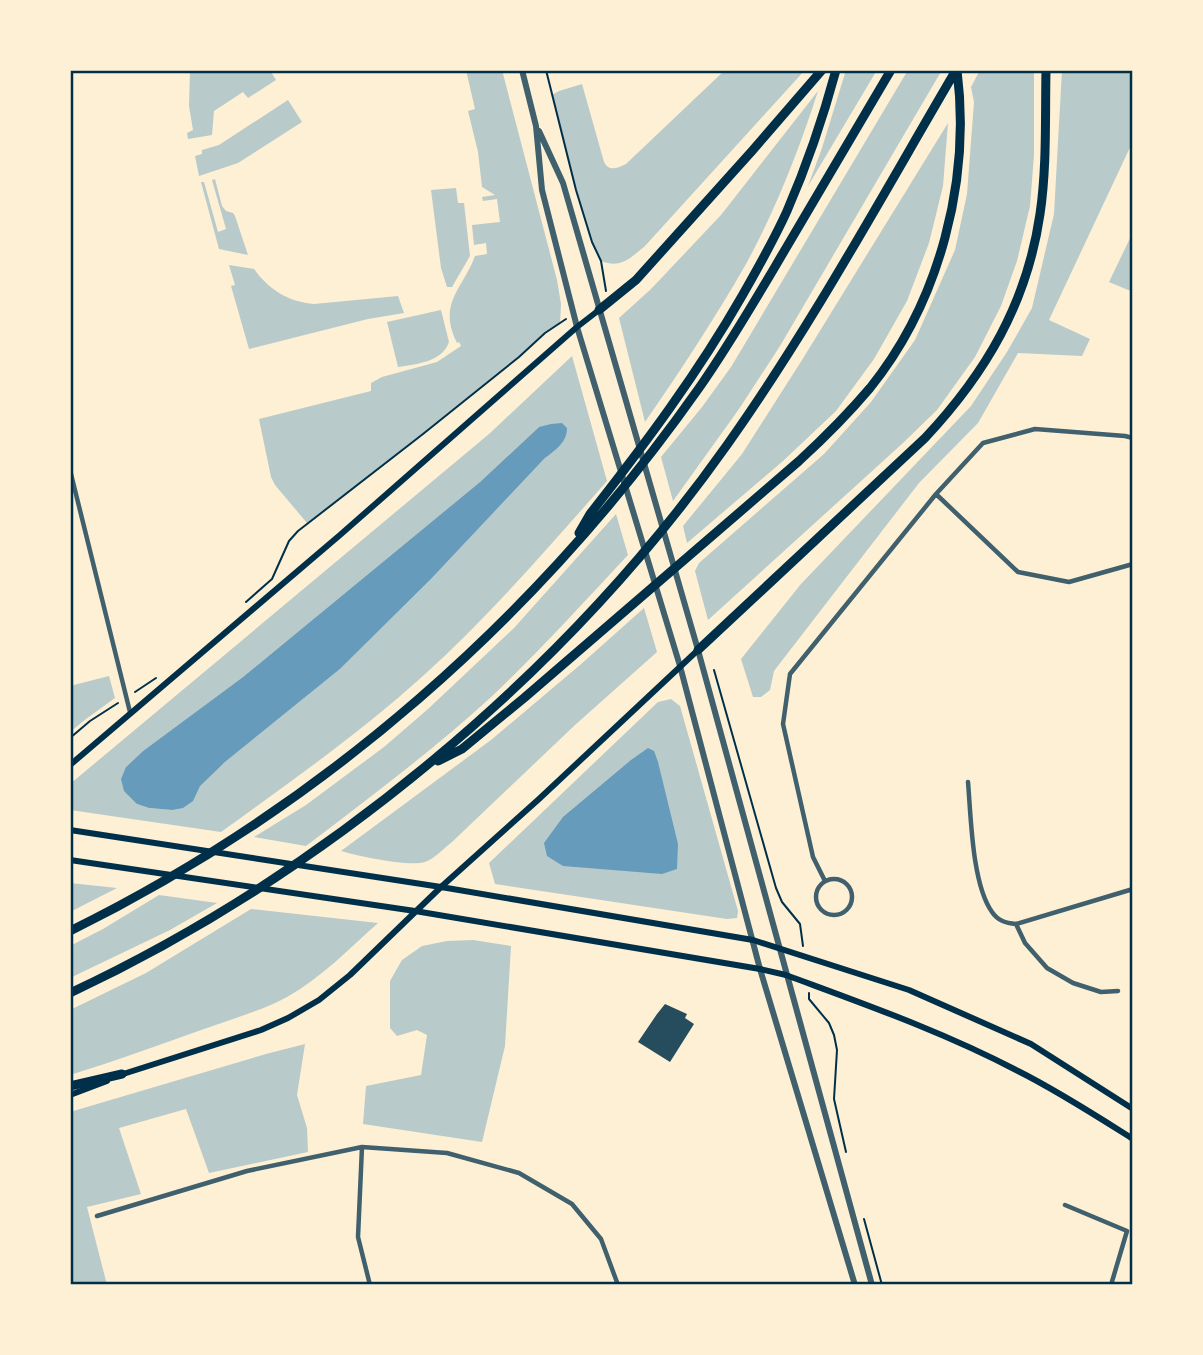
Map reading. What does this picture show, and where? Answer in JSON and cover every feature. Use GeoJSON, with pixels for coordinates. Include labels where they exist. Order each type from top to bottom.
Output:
{"type":"FeatureCollection","features":[{"type":"Feature","properties":{"kind":"highway"},"geometry":{"type":"LineString","coordinates":[[599,310],[636,280],[822,70]]}},
{"type":"Feature","properties":{"kind":"highway"},"geometry":{"type":"LineString","coordinates":[[570,550],[590,514],[684,388],[756,272],[787,210],[813,145],[836,70]]}},
{"type":"Feature","properties":{"kind":"highway"},"geometry":{"type":"LineString","coordinates":[[70,931],[144,892],[239,835],[308,786],[406,711],[503,622],[613,501],[699,387],[753,305],[891,70]]}},
{"type":"Feature","properties":{"kind":"highway"},"geometry":{"type":"LineString","coordinates":[[424,768],[462,749],[524,698],[799,461],[843,419],[872,386],[901,342],[923,298],[946,233],[954,191],[959,134],[960,100],[956,70]]}},
{"type":"Feature","properties":{"kind":"highway"},"geometry":{"type":"LineString","coordinates":[[70,993],[170,942],[320,848],[424,768],[485,715],[587,615],[676,512],[725,448],[792,348],[956,70]]}},
{"type":"Feature","properties":{"kind":"highway"},"geometry":{"type":"LineString","coordinates":[[698,650],[925,438],[951,410],[984,366],[1016,303],[1037,234],[1043,186],[1046,70]]}},
{"type":"Feature","properties":{"kind":"highway"},"geometry":{"type":"LineString","coordinates":[[70,1086],[122,1074]]}},
{"type":"Feature","properties":{"kind":"main road"},"geometry":{"type":"LineString","coordinates":[[70,765],[599,310]]}},
{"type":"Feature","properties":{"kind":"main road"},"geometry":{"type":"LineString","coordinates":[[70,1095],[122,1074],[261,1030],[319,1000],[350,975],[415,911],[698,650]]}},
{"type":"Feature","properties":{"kind":"main road"},"geometry":{"type":"LineString","coordinates":[[70,830],[441,887],[753,940],[909,990],[1031,1044],[1133,1109]]}},
{"type":"Feature","properties":{"kind":"main road"},"geometry":{"type":"LineString","coordinates":[[70,860],[415,911],[786,975],[951,1040],[1017,1070],[1133,1139]]}},
{"type":"Feature","properties":{"kind":"street"},"geometry":{"type":"LineString","coordinates":[[522,70],[536,126],[542,190],[577,327],[680,666],[760,969],[855,1285]]}},
{"type":"Feature","properties":{"kind":"street"},"geometry":{"type":"LineString","coordinates":[[536,126],[563,183],[698,650],[872,1285]]}},
{"type":"Feature","properties":{"kind":"street"},"geometry":{"type":"LineString","coordinates":[[825,881],[813,857],[783,724],[789,674],[936,494],[983,443],[1035,429],[1133,438]]}},
{"type":"Feature","properties":{"kind":"street"},"geometry":{"type":"LineString","coordinates":[[70,470],[131,712]]}},
{"type":"Feature","properties":{"kind":"street"},"geometry":{"type":"LineString","coordinates":[[936,494],[1018,572],[1069,582],[1133,564]]}},
{"type":"Feature","properties":{"kind":"street"},"geometry":{"type":"LineString","coordinates":[[968,782],[975,859],[992,913],[1002,922],[1016,924],[1133,889]]}},
{"type":"Feature","properties":{"kind":"street"},"geometry":{"type":"LineString","coordinates":[[825,881],[843,881],[851,890],[852,902],[845,912],[834,916],[823,912],[819,907],[817,890],[825,881]]}},
{"type":"Feature","properties":{"kind":"street"},"geometry":{"type":"LineString","coordinates":[[1016,924],[1025,943],[1047,968],[1073,983],[1101,992],[1118,991]]}},
{"type":"Feature","properties":{"kind":"street"},"geometry":{"type":"LineString","coordinates":[[362,1147],[358,1237],[370,1285]]}},
{"type":"Feature","properties":{"kind":"street"},"geometry":{"type":"LineString","coordinates":[[97,1216],[247,1171],[362,1147],[447,1153],[519,1173],[572,1204],[601,1239],[618,1285]]}},
{"type":"Feature","properties":{"kind":"street"},"geometry":{"type":"LineString","coordinates":[[1065,1205],[1127,1231],[1111,1285]]}},
{"type":"Feature","properties":{"kind":"path"},"geometry":{"type":"LineString","coordinates":[[546,70],[576,191],[601,261],[605,289],[595,297]]}},
{"type":"Feature","properties":{"kind":"path"},"geometry":{"type":"LineString","coordinates":[[238,609],[272,579],[289,541],[298,531],[519,357],[545,332],[574,313]]}},
{"type":"Feature","properties":{"kind":"path"},"geometry":{"type":"LineString","coordinates":[[70,738],[90,721],[160,676]]}},
{"type":"Feature","properties":{"kind":"path"},"geometry":{"type":"LineString","coordinates":[[726,712],[776,888],[782,902],[800,924],[802,931]]}},
{"type":"Feature","properties":{"kind":"path"},"geometry":{"type":"LineString","coordinates":[[809,999],[829,1023],[834,1035],[837,1049],[834,1099],[848,1160]]}},
{"type":"Feature","properties":{"kind":"path"},"geometry":{"type":"LineString","coordinates":[[863,1217],[882,1285]]}},
{"type":"Feature","properties":{"kind":"shaded area"},"geometry":{"type":"Polygon","coordinates":[[[190,70],[274,70],[271,72],[276,80],[248,98],[243,92],[214,111],[212,135],[188,139],[187,133],[193,130],[189,106],[190,70]]]}},
{"type":"Feature","properties":{"kind":"shaded area"},"geometry":{"type":"Polygon","coordinates":[[[466,70],[502,70],[557,280],[561,304],[560,324],[545,333],[423,434],[307,523],[271,477],[259,419],[371,391],[371,383],[382,377],[437,362],[461,346],[457,343],[452,329],[451,307],[475,256],[487,254],[486,243],[474,245],[472,225],[500,222],[497,199],[483,201],[482,197],[495,195],[482,187],[478,152],[468,111],[475,109],[466,70]]]}},
{"type":"Feature","properties":{"kind":"shaded area"},"geometry":{"type":"Polygon","coordinates":[[[725,70],[805,70],[645,246],[620,263],[601,261],[579,200],[552,95],[582,84],[604,162],[608,167],[614,168],[626,164],[725,70]]]}},
{"type":"Feature","properties":{"kind":"shaded area"},"geometry":{"type":"Polygon","coordinates":[[[846,70],[877,70],[808,186],[822,148],[846,70]]]}},
{"type":"Feature","properties":{"kind":"shaded area"},"geometry":{"type":"Polygon","coordinates":[[[908,70],[942,70],[780,346],[673,501],[661,457],[731,367],[908,70]]]}},
{"type":"Feature","properties":{"kind":"shaded area"},"geometry":{"type":"Polygon","coordinates":[[[980,70],[1034,70],[1034,155],[1030,206],[1017,261],[1001,306],[975,357],[937,410],[708,620],[695,571],[699,563],[824,454],[871,402],[915,340],[955,250],[967,194],[974,102],[971,87],[980,70]]]}},
{"type":"Feature","properties":{"kind":"shaded area"},"geometry":{"type":"Polygon","coordinates":[[[1062,70],[1133,70],[1133,141],[1049,320],[1090,339],[1082,356],[1018,353],[978,423],[919,483],[774,671],[770,690],[761,697],[753,697],[741,659],[801,584],[971,406],[1032,308],[1054,214],[1062,70]]]}},
{"type":"Feature","properties":{"kind":"shaded area"},"geometry":{"type":"Polygon","coordinates":[[[818,91],[786,179],[757,243],[710,324],[645,422],[619,318],[651,289],[721,215],[818,91]]]}},
{"type":"Feature","properties":{"kind":"shaded area"},"geometry":{"type":"Polygon","coordinates":[[[288,100],[302,122],[238,163],[199,176],[195,156],[202,154],[202,150],[219,145],[288,100]]]}},
{"type":"Feature","properties":{"kind":"shaded area"},"geometry":{"type":"Polygon","coordinates":[[[948,123],[943,186],[929,243],[907,301],[874,359],[836,411],[783,461],[687,543],[683,526],[742,454],[948,123]]]}},
{"type":"Feature","properties":{"kind":"shaded area"},"geometry":{"type":"Polygon","coordinates":[[[215,179],[222,206],[235,216],[248,255],[219,249],[201,182],[204,182],[218,232],[226,229],[212,180],[215,179]]]}},
{"type":"Feature","properties":{"kind":"shaded area"},"geometry":{"type":"Polygon","coordinates":[[[456,188],[458,203],[464,203],[470,256],[452,287],[447,287],[441,268],[431,190],[456,188]]]}},
{"type":"Feature","properties":{"kind":"shaded area"},"geometry":{"type":"Polygon","coordinates":[[[1133,232],[1133,292],[1109,282],[1133,232]]]}},
{"type":"Feature","properties":{"kind":"shaded area"},"geometry":{"type":"Polygon","coordinates":[[[229,265],[254,269],[273,289],[296,301],[314,304],[398,296],[404,313],[368,319],[249,349],[231,286],[235,285],[229,265]]]}},
{"type":"Feature","properties":{"kind":"shaded area"},"geometry":{"type":"Polygon","coordinates":[[[441,310],[449,342],[446,349],[428,361],[398,367],[387,322],[441,310]]]}},
{"type":"Feature","properties":{"kind":"shaded area"},"geometry":{"type":"Polygon","coordinates":[[[572,356],[607,481],[495,605],[424,675],[350,737],[221,832],[70,810],[70,784],[489,434],[572,356]],[[539,427],[480,482],[243,677],[143,751],[126,767],[137,804],[172,810],[225,762],[340,669],[561,444],[539,427]]]}},
{"type":"Feature","properties":{"kind":"shaded area"},"geometry":{"type":"Polygon","coordinates":[[[616,514],[628,555],[560,628],[468,718],[306,846],[254,837],[306,805],[384,747],[428,709],[514,628],[616,514]]]}},
{"type":"Feature","properties":{"kind":"shaded area"},"geometry":{"type":"Polygon","coordinates":[[[644,608],[657,652],[435,856],[425,862],[408,863],[341,851],[491,740],[644,608]]]}},
{"type":"Feature","properties":{"kind":"shaded area"},"geometry":{"type":"Polygon","coordinates":[[[109,676],[115,698],[70,732],[70,686],[109,676]]]}},
{"type":"Feature","properties":{"kind":"shaded area"},"geometry":{"type":"Polygon","coordinates":[[[671,699],[680,706],[738,911],[737,918],[727,919],[495,884],[489,863],[658,702],[671,699]]]}},
{"type":"Feature","properties":{"kind":"shaded area"},"geometry":{"type":"Polygon","coordinates":[[[70,883],[117,888],[70,912],[70,883]]]}},
{"type":"Feature","properties":{"kind":"shaded area"},"geometry":{"type":"Polygon","coordinates":[[[159,895],[217,903],[170,930],[70,978],[70,946],[159,895]]]}},
{"type":"Feature","properties":{"kind":"shaded area"},"geometry":{"type":"Polygon","coordinates":[[[251,909],[378,923],[323,972],[277,1002],[70,1075],[70,1010],[146,973],[251,909]]]}},
{"type":"Feature","properties":{"kind":"shaded area"},"geometry":{"type":"Polygon","coordinates":[[[473,940],[511,946],[505,1046],[482,1142],[363,1124],[366,1086],[421,1075],[427,1035],[417,1030],[397,1036],[390,1028],[390,981],[402,960],[422,946],[473,940]]]}},
{"type":"Feature","properties":{"kind":"shaded area"},"geometry":{"type":"Polygon","coordinates":[[[305,1044],[297,1095],[307,1128],[308,1152],[209,1173],[186,1109],[119,1128],[141,1194],[87,1207],[107,1285],[70,1285],[70,1112],[305,1044]]]}},
{"type":"Feature","properties":{"kind":"water"},"geometry":{"type":"Polygon","coordinates":[[[562,423],[567,428],[560,446],[544,459],[431,579],[340,669],[225,762],[200,786],[193,801],[183,808],[172,810],[149,808],[137,804],[124,791],[121,779],[126,767],[143,751],[243,677],[480,482],[539,427],[562,423]]]}},
{"type":"Feature","properties":{"kind":"water"},"geometry":{"type":"Polygon","coordinates":[[[648,748],[654,751],[658,762],[678,844],[677,869],[662,874],[563,866],[547,856],[544,843],[563,817],[648,748]]]}},
{"type":"Feature","properties":{"kind":"building"},"geometry":{"type":"Polygon","coordinates":[[[665,1004],[687,1014],[685,1018],[694,1024],[670,1062],[638,1042],[665,1004]]]}}]}
